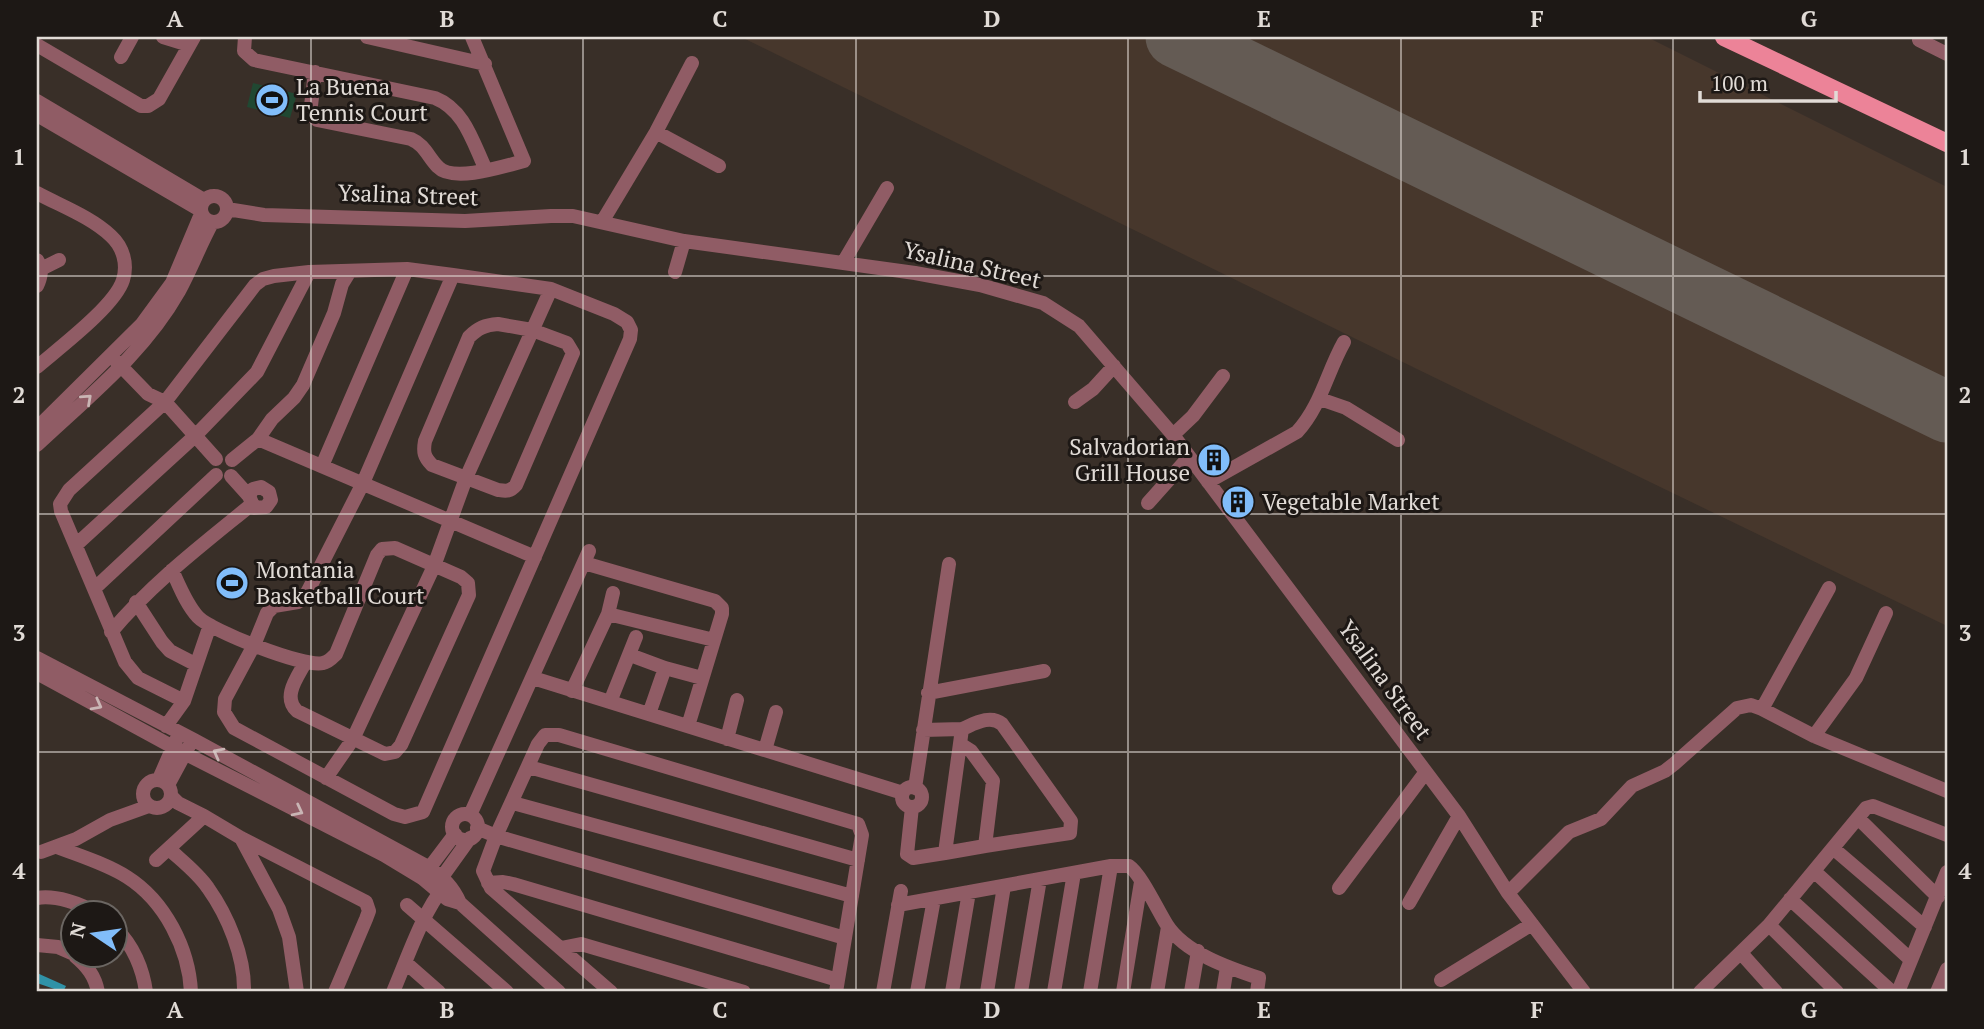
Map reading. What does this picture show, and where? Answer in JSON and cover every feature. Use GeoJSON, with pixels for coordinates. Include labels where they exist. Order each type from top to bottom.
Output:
{"type":"FeatureCollection","features":[{"type":"Feature","properties":{"kind":"main road"},"geometry":{"type":"LineString","coordinates":[[1724,37],[1947,143]]}},
{"type":"Feature","properties":{"kind":"street"},"geometry":{"type":"LineString","coordinates":[[121,57],[132,37]]}},
{"type":"Feature","properties":{"kind":"street"},"geometry":{"type":"LineString","coordinates":[[37,45],[141,106],[148,106],[159,99],[191,41],[163,37]]}},
{"type":"Feature","properties":{"kind":"street"},"geometry":{"type":"LineString","coordinates":[[245,37],[244,51],[248,57],[449,103],[464,122],[486,170]]}},
{"type":"Feature","properties":{"kind":"street"},"geometry":{"type":"LineString","coordinates":[[368,37],[418,42],[485,64]]}},
{"type":"Feature","properties":{"kind":"street"},"geometry":{"type":"LineString","coordinates":[[315,72],[310,105],[313,118],[411,139],[424,147],[439,169],[448,173],[486,170],[524,161],[472,37]]}},
{"type":"Feature","properties":{"kind":"street"},"geometry":{"type":"LineString","coordinates":[[1921,37],[1919,40],[1947,54]]}},
{"type":"Feature","properties":{"kind":"street"},"geometry":{"type":"LineString","coordinates":[[602,222],[656,132],[692,63]]}},
{"type":"Feature","properties":{"kind":"street"},"geometry":{"type":"LineString","coordinates":[[37,101],[204,211]]}},
{"type":"Feature","properties":{"kind":"street"},"geometry":{"type":"LineString","coordinates":[[37,115],[204,211],[224,218],[227,209]]}},
{"type":"Feature","properties":{"kind":"street"},"geometry":{"type":"LineString","coordinates":[[656,132],[719,166]]}},
{"type":"Feature","properties":{"kind":"street"},"geometry":{"type":"LineString","coordinates":[[843,263],[887,188]]}},
{"type":"Feature","properties":{"kind":"street"},"geometry":{"type":"LineString","coordinates":[[37,193],[111,236],[121,248],[125,263],[123,280],[105,307],[37,367]]}},
{"type":"Feature","properties":{"kind":"street","name":"Ysalina Street"},"geometry":{"type":"LineString","coordinates":[[204,211],[212,196],[220,198],[227,209],[264,215],[465,222],[561,215],[684,241],[979,285],[1044,303],[1079,326],[1173,435],[1459,816],[1508,893],[1584,992]]}},
{"type":"Feature","properties":{"kind":"street"},"geometry":{"type":"LineString","coordinates":[[37,445],[119,358],[172,283],[204,211]]}},
{"type":"Feature","properties":{"kind":"street"},"geometry":{"type":"LineString","coordinates":[[676,272],[684,241]]}},
{"type":"Feature","properties":{"kind":"street"},"geometry":{"type":"LineString","coordinates":[[37,286],[41,278],[39,265],[59,260]]}},
{"type":"Feature","properties":{"kind":"street"},"geometry":{"type":"LineString","coordinates":[[322,466],[407,269]]}},
{"type":"Feature","properties":{"kind":"street"},"geometry":{"type":"LineString","coordinates":[[184,701],[138,678],[125,662],[77,544],[61,512],[60,504],[64,496],[161,399],[255,285],[274,276],[309,272],[407,269],[453,275],[551,289],[614,314],[627,322],[631,330],[630,339],[423,812],[405,817],[394,814],[234,728],[224,712],[225,699],[254,645],[267,613],[274,606],[298,602],[304,598],[363,483],[453,275]]}},
{"type":"Feature","properties":{"kind":"street"},"geometry":{"type":"LineString","coordinates":[[232,460],[258,439],[303,385],[350,271]]}},
{"type":"Feature","properties":{"kind":"street"},"geometry":{"type":"LineString","coordinates":[[77,544],[196,435],[257,372],[309,272]]}},
{"type":"Feature","properties":{"kind":"street"},"geometry":{"type":"LineString","coordinates":[[326,778],[354,739],[434,565],[466,478],[551,289]]}},
{"type":"Feature","properties":{"kind":"street"},"geometry":{"type":"LineString","coordinates":[[498,324],[532,330],[567,343],[573,353],[516,485],[511,490],[498,490],[432,465],[423,452],[425,441],[469,337],[478,328],[486,325],[498,324]]}},
{"type":"Feature","properties":{"kind":"street"},"geometry":{"type":"LineString","coordinates":[[1208,482],[1297,432],[1320,399],[1344,342]]}},
{"type":"Feature","properties":{"kind":"street"},"geometry":{"type":"LineString","coordinates":[[119,358],[148,394],[161,399],[216,459]]}},
{"type":"Feature","properties":{"kind":"street"},"geometry":{"type":"LineString","coordinates":[[37,428],[119,358]]}},
{"type":"Feature","properties":{"kind":"street"},"geometry":{"type":"LineString","coordinates":[[1075,401],[1093,389],[1114,366]]}},
{"type":"Feature","properties":{"kind":"street"},"geometry":{"type":"LineString","coordinates":[[1173,435],[1193,416],[1223,376]]}},
{"type":"Feature","properties":{"kind":"street"},"geometry":{"type":"LineString","coordinates":[[1320,399],[1353,412],[1398,440]]}},
{"type":"Feature","properties":{"kind":"street"},"geometry":{"type":"LineString","coordinates":[[258,439],[535,557]]}},
{"type":"Feature","properties":{"kind":"street"},"geometry":{"type":"LineString","coordinates":[[224,456],[232,460],[235,468],[231,476],[223,479],[216,475],[212,467],[216,459],[224,456]]}},
{"type":"Feature","properties":{"kind":"street"},"geometry":{"type":"LineString","coordinates":[[1149,503],[1189,457]]}},
{"type":"Feature","properties":{"kind":"street"},"geometry":{"type":"LineString","coordinates":[[95,587],[216,475]]}},
{"type":"Feature","properties":{"kind":"street"},"geometry":{"type":"LineString","coordinates":[[111,632],[136,602],[249,501],[231,476]]}},
{"type":"Feature","properties":{"kind":"street"},"geometry":{"type":"LineString","coordinates":[[172,570],[198,617],[254,645],[305,663],[325,663],[335,654],[376,555],[382,549],[395,548],[461,577],[468,583],[469,595],[401,745],[390,754],[354,739],[292,706],[290,694],[305,663]]}},
{"type":"Feature","properties":{"kind":"street"},"geometry":{"type":"LineString","coordinates":[[470,815],[587,557],[715,601],[722,608],[688,726]]}},
{"type":"Feature","properties":{"kind":"street"},"geometry":{"type":"LineString","coordinates":[[923,730],[962,729],[987,720],[997,720],[1071,821],[1070,833],[914,858],[907,854],[912,807],[903,803],[909,790],[923,730],[949,564]]}},
{"type":"Feature","properties":{"kind":"street"},"geometry":{"type":"LineString","coordinates":[[1762,709],[1829,587]]}},
{"type":"Feature","properties":{"kind":"street"},"geometry":{"type":"LineString","coordinates":[[572,691],[608,614],[613,593]]}},
{"type":"Feature","properties":{"kind":"street"},"geometry":{"type":"LineString","coordinates":[[136,602],[162,642],[170,650],[195,664]]}},
{"type":"Feature","properties":{"kind":"street"},"geometry":{"type":"LineString","coordinates":[[1814,736],[1856,678],[1885,612]]}},
{"type":"Feature","properties":{"kind":"street"},"geometry":{"type":"LineString","coordinates":[[608,614],[714,640]]}},
{"type":"Feature","properties":{"kind":"street"},"geometry":{"type":"LineString","coordinates":[[166,726],[184,701],[210,625]]}},
{"type":"Feature","properties":{"kind":"street"},"geometry":{"type":"LineString","coordinates":[[610,702],[636,637]]}},
{"type":"Feature","properties":{"kind":"street"},"geometry":{"type":"LineString","coordinates":[[630,656],[702,678]]}},
{"type":"Feature","properties":{"kind":"street"},"geometry":{"type":"LineString","coordinates":[[37,659],[194,740],[442,886],[559,992]]}},
{"type":"Feature","properties":{"kind":"street"},"geometry":{"type":"LineString","coordinates":[[649,714],[665,668]]}},
{"type":"Feature","properties":{"kind":"street"},"geometry":{"type":"LineString","coordinates":[[928,693],[1044,671]]}},
{"type":"Feature","properties":{"kind":"street"},"geometry":{"type":"LineString","coordinates":[[37,673],[442,886]]}},
{"type":"Feature","properties":{"kind":"street"},"geometry":{"type":"LineString","coordinates":[[533,678],[765,750],[909,790]]}},
{"type":"Feature","properties":{"kind":"street"},"geometry":{"type":"LineString","coordinates":[[727,738],[737,700]]}},
{"type":"Feature","properties":{"kind":"street"},"geometry":{"type":"LineString","coordinates":[[1508,893],[1569,832],[1601,819],[1632,786],[1665,771],[1737,708],[1751,705],[1762,709],[1814,736],[1947,791]]}},
{"type":"Feature","properties":{"kind":"street"},"geometry":{"type":"LineString","coordinates":[[765,750],[776,712]]}},
{"type":"Feature","properties":{"kind":"street"},"geometry":{"type":"LineString","coordinates":[[945,853],[962,729]]}},
{"type":"Feature","properties":{"kind":"street"},"geometry":{"type":"LineString","coordinates":[[38,853],[57,847],[110,820],[149,806],[163,807],[180,733]]}},
{"type":"Feature","properties":{"kind":"street"},"geometry":{"type":"LineString","coordinates":[[488,883],[513,884],[837,986],[862,835],[858,824],[559,736],[545,735],[496,836],[483,871],[488,883],[611,992]]}},
{"type":"Feature","properties":{"kind":"street"},"geometry":{"type":"LineString","coordinates":[[178,749],[194,740]]}},
{"type":"Feature","properties":{"kind":"street"},"geometry":{"type":"LineString","coordinates":[[960,744],[971,751],[993,781],[985,846]]}},
{"type":"Feature","properties":{"kind":"street"},"geometry":{"type":"LineString","coordinates":[[528,767],[858,859]]}},
{"type":"Feature","properties":{"kind":"street"},"geometry":{"type":"LineString","coordinates":[[1339,888],[1425,773]]}},
{"type":"Feature","properties":{"kind":"street"},"geometry":{"type":"LineString","coordinates":[[149,806],[143,799],[143,789],[149,781],[166,787],[178,803],[366,902],[366,919],[335,992]]}},
{"type":"Feature","properties":{"kind":"street"},"geometry":{"type":"LineString","coordinates":[[513,803],[852,896]]}},
{"type":"Feature","properties":{"kind":"street"},"geometry":{"type":"LineString","coordinates":[[1710,989],[1815,872],[1867,808],[1873,806],[1947,835]]}},
{"type":"Feature","properties":{"kind":"street"},"geometry":{"type":"LineString","coordinates":[[442,886],[448,871],[474,833],[476,820],[470,815],[462,814],[455,819],[452,827],[461,839],[474,833],[496,836],[845,938]]}},
{"type":"Feature","properties":{"kind":"street"},"geometry":{"type":"LineString","coordinates":[[156,860],[204,816]]}},
{"type":"Feature","properties":{"kind":"street"},"geometry":{"type":"LineString","coordinates":[[1409,903],[1459,816]]}},
{"type":"Feature","properties":{"kind":"street"},"geometry":{"type":"LineString","coordinates":[[1858,818],[1938,897]]}},
{"type":"Feature","properties":{"kind":"street"},"geometry":{"type":"LineString","coordinates":[[393,992],[425,921],[435,915],[455,834]]}},
{"type":"Feature","properties":{"kind":"street"},"geometry":{"type":"LineString","coordinates":[[241,838],[279,909],[289,937],[297,992]]}},
{"type":"Feature","properties":{"kind":"street"},"geometry":{"type":"LineString","coordinates":[[57,847],[126,876],[148,895],[167,918],[183,947],[191,975],[191,992]]}},
{"type":"Feature","properties":{"kind":"street"},"geometry":{"type":"LineString","coordinates":[[169,849],[208,886],[228,922],[238,956],[244,992]]}},
{"type":"Feature","properties":{"kind":"street"},"geometry":{"type":"LineString","coordinates":[[1834,849],[1925,927]]}},
{"type":"Feature","properties":{"kind":"street"},"geometry":{"type":"LineString","coordinates":[[1090,992],[1111,866]]}},
{"type":"Feature","properties":{"kind":"street"},"geometry":{"type":"LineString","coordinates":[[883,992],[899,898],[934,899],[1111,866],[1129,866],[1137,873],[1140,882],[1178,939],[1227,967],[1259,978],[1257,992]]}},
{"type":"Feature","properties":{"kind":"street"},"geometry":{"type":"LineString","coordinates":[[1815,872],[1911,960]]}},
{"type":"Feature","properties":{"kind":"street"},"geometry":{"type":"LineString","coordinates":[[1898,992],[1947,872]]}},
{"type":"Feature","properties":{"kind":"street"},"geometry":{"type":"LineString","coordinates":[[1054,992],[1074,873]]}},
{"type":"Feature","properties":{"kind":"street"},"geometry":{"type":"LineString","coordinates":[[1021,992],[1040,879]]}},
{"type":"Feature","properties":{"kind":"street"},"geometry":{"type":"LineString","coordinates":[[1123,992],[1140,882]]}},
{"type":"Feature","properties":{"kind":"street"},"geometry":{"type":"LineString","coordinates":[[987,992],[1003,886]]}},
{"type":"Feature","properties":{"kind":"street"},"geometry":{"type":"LineString","coordinates":[[952,992],[969,892]]}},
{"type":"Feature","properties":{"kind":"street"},"geometry":{"type":"LineString","coordinates":[[37,898],[45,896],[65,900]]}},
{"type":"Feature","properties":{"kind":"street"},"geometry":{"type":"LineString","coordinates":[[918,992],[934,899]]}},
{"type":"Feature","properties":{"kind":"street"},"geometry":{"type":"LineString","coordinates":[[1790,899],[1892,992]]}},
{"type":"Feature","properties":{"kind":"street"},"geometry":{"type":"LineString","coordinates":[[407,905],[507,992]]}},
{"type":"Feature","properties":{"kind":"street"},"geometry":{"type":"LineString","coordinates":[[1441,980],[1532,924]]}},
{"type":"Feature","properties":{"kind":"street"},"geometry":{"type":"LineString","coordinates":[[1769,925],[1837,992]]}},
{"type":"Feature","properties":{"kind":"street"},"geometry":{"type":"LineString","coordinates":[[1157,992],[1168,927]]}},
{"type":"Feature","properties":{"kind":"street"},"geometry":{"type":"LineString","coordinates":[[37,944],[60,948]]}},
{"type":"Feature","properties":{"kind":"street"},"geometry":{"type":"LineString","coordinates":[[561,948],[581,944],[744,992]]}},
{"type":"Feature","properties":{"kind":"street"},"geometry":{"type":"LineString","coordinates":[[130,947],[144,976],[145,992]]}},
{"type":"Feature","properties":{"kind":"street"},"geometry":{"type":"LineString","coordinates":[[1191,992],[1198,951]]}},
{"type":"Feature","properties":{"kind":"street"},"geometry":{"type":"LineString","coordinates":[[1741,953],[1776,992]]}},
{"type":"Feature","properties":{"kind":"street"},"geometry":{"type":"LineString","coordinates":[[406,963],[439,992]]}},
{"type":"Feature","properties":{"kind":"street"},"geometry":{"type":"LineString","coordinates":[[1223,992],[1227,967]]}},
{"type":"Feature","properties":{"kind":"street"},"geometry":{"type":"LineString","coordinates":[[1937,992],[1947,969]]}},
{"type":"Feature","properties":{"kind":"street"},"geometry":{"type":"LineString","coordinates":[[88,970],[96,981],[98,992]]}},
{"type":"Feature","properties":{"kind":"shaded area"},"geometry":{"type":"Polygon","coordinates":[[[741,37],[1647,37],[1947,187],[1947,626],[1419,370],[741,37]]]}},
{"type":"Feature","properties":{"kind":"green space","name":"La Buena Tennis Court"},"geometry":{"type":"Polygon","coordinates":[[[253,83],[297,94],[290,118],[247,107],[253,83]]]}},
{"type":"Feature","properties":{"kind":"green space","name":"Montania Basketball Court"},"geometry":{"type":"Polygon","coordinates":[[[237,567],[245,594],[227,599],[219,572],[237,567]]]}},
{"type":"Feature","properties":{"kind":"water"},"geometry":{"type":"Polygon","coordinates":[[[37,973],[66,986],[63,992],[37,983],[37,973]]]}},
{"type":"Feature","properties":{"kind":"runway"},"geometry":{"type":"LineString","coordinates":[[1176,37],[1947,412]]}},
{"type":"Feature","properties":{"kind":"place","name":"La Buena Tennis Court"},"geometry":{"type":"Point","coordinates":[272,100]}},
{"type":"Feature","properties":{"kind":"place","name":"Salvadorian Grill House"},"geometry":{"type":"Point","coordinates":[1214,460]}},
{"type":"Feature","properties":{"kind":"place","name":"Vegetable Market"},"geometry":{"type":"Point","coordinates":[1238,502]}},
{"type":"Feature","properties":{"kind":"place","name":"Montania Basketball Court"},"geometry":{"type":"Point","coordinates":[232,583]}}]}
